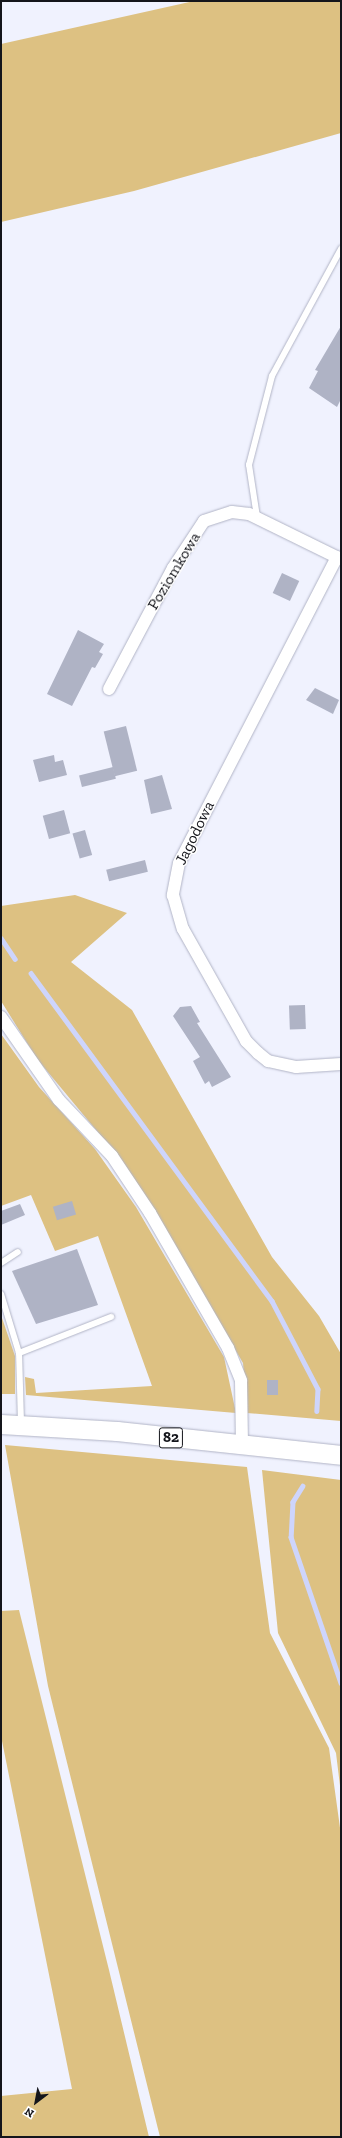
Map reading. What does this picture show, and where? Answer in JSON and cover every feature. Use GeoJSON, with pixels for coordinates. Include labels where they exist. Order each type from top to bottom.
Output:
{"type":"FeatureCollection","features":[{"type":"Feature","properties":{"kind":"main road","name":"82"},"geometry":{"type":"LineString","coordinates":[[1,1424],[341,1455]]}},
{"type":"Feature","properties":{"kind":"street","name":"Poziomkowa"},"geometry":{"type":"LineString","coordinates":[[109,689],[173,568],[204,521],[232,512],[257,517],[339,558]]}},
{"type":"Feature","properties":{"kind":"street","name":"Jagodowa"},"geometry":{"type":"LineString","coordinates":[[339,558],[179,863],[173,895],[183,929],[246,1041],[268,1061],[296,1067],[341,1064]]}},
{"type":"Feature","properties":{"kind":"street"},"geometry":{"type":"LineString","coordinates":[[1,1017],[59,1100],[112,1156],[150,1213],[228,1348],[241,1380],[242,1446]]}},
{"type":"Feature","properties":{"kind":"lane"},"geometry":{"type":"LineString","coordinates":[[257,517],[249,465],[272,376],[341,249]]}},
{"type":"Feature","properties":{"kind":"lane"},"geometry":{"type":"LineString","coordinates":[[1,1263],[18,1252]]}},
{"type":"Feature","properties":{"kind":"lane"},"geometry":{"type":"LineString","coordinates":[[1,1294],[19,1353],[21,1425]]}},
{"type":"Feature","properties":{"kind":"lane"},"geometry":{"type":"LineString","coordinates":[[19,1353],[111,1317]]}},
{"type":"Feature","properties":{"kind":"shaded area"},"geometry":{"type":"Polygon","coordinates":[[[194,1],[341,1],[341,133],[134,191],[1,222],[1,44],[194,1]]]}},
{"type":"Feature","properties":{"kind":"shaded area"},"geometry":{"type":"Polygon","coordinates":[[[75,895],[127,913],[71,962],[132,1010],[272,1257],[319,1316],[341,1354],[341,1421],[247,1413],[243,1363],[165,1230],[101,1136],[37,1059],[1,1001],[1,906],[75,895]]]}},
{"type":"Feature","properties":{"kind":"shaded area"},"geometry":{"type":"Polygon","coordinates":[[[1,1034],[39,1087],[95,1149],[136,1207],[224,1357],[236,1413],[26,1395],[25,1377],[34,1379],[36,1393],[152,1386],[98,1236],[55,1251],[31,1195],[1,1206],[1,1034]]]}},
{"type":"Feature","properties":{"kind":"shaded area"},"geometry":{"type":"Polygon","coordinates":[[[1,1315],[15,1356],[15,1394],[1,1394],[1,1315]]]}},
{"type":"Feature","properties":{"kind":"shaded area"},"geometry":{"type":"Polygon","coordinates":[[[5,1445],[247,1467],[270,1633],[329,1748],[341,1835],[341,2137],[160,2137],[48,1686],[5,1445]]]}},
{"type":"Feature","properties":{"kind":"shaded area"},"geometry":{"type":"Polygon","coordinates":[[[262,1470],[341,1480],[341,1794],[336,1753],[278,1633],[262,1470]]]}},
{"type":"Feature","properties":{"kind":"shaded area"},"geometry":{"type":"Polygon","coordinates":[[[19,1610],[149,2137],[1,2137],[1,2096],[72,2089],[1,1736],[1,1611],[19,1610]]]}},
{"type":"Feature","properties":{"kind":"building"},"geometry":{"type":"Polygon","coordinates":[[[341,326],[341,399],[337,407],[309,388],[318,371],[315,370],[341,326]]]}},
{"type":"Feature","properties":{"kind":"building"},"geometry":{"type":"Polygon","coordinates":[[[282,573],[299,581],[290,601],[273,593],[282,573]]]}},
{"type":"Feature","properties":{"kind":"building"},"geometry":{"type":"Polygon","coordinates":[[[78,630],[104,644],[99,652],[103,654],[95,668],[92,667],[72,706],[47,694],[78,630]]]}},
{"type":"Feature","properties":{"kind":"building"},"geometry":{"type":"Polygon","coordinates":[[[315,688],[339,700],[333,714],[306,700],[315,688]]]}},
{"type":"Feature","properties":{"kind":"building"},"geometry":{"type":"Polygon","coordinates":[[[126,726],[137,771],[115,776],[104,732],[126,726]]]}},
{"type":"Feature","properties":{"kind":"building"},"geometry":{"type":"Polygon","coordinates":[[[54,755],[55,762],[63,760],[67,775],[39,782],[33,760],[54,755]]]}},
{"type":"Feature","properties":{"kind":"building"},"geometry":{"type":"Polygon","coordinates":[[[113,767],[116,779],[82,787],[79,775],[113,767]]]}},
{"type":"Feature","properties":{"kind":"building"},"geometry":{"type":"Polygon","coordinates":[[[162,775],[172,809],[151,814],[144,780],[162,775]]]}},
{"type":"Feature","properties":{"kind":"building"},"geometry":{"type":"Polygon","coordinates":[[[64,810],[70,833],[49,839],[43,816],[64,810]]]}},
{"type":"Feature","properties":{"kind":"building"},"geometry":{"type":"Polygon","coordinates":[[[85,830],[92,855],[80,859],[73,834],[85,830]]]}},
{"type":"Feature","properties":{"kind":"building"},"geometry":{"type":"Polygon","coordinates":[[[145,860],[148,872],[109,881],[106,870],[145,860]]]}},
{"type":"Feature","properties":{"kind":"building"},"geometry":{"type":"Polygon","coordinates":[[[305,1005],[306,1029],[290,1030],[289,1006],[305,1005]]]}},
{"type":"Feature","properties":{"kind":"building"},"geometry":{"type":"Polygon","coordinates":[[[191,1006],[200,1022],[197,1023],[231,1077],[212,1087],[209,1081],[205,1084],[193,1061],[200,1057],[173,1016],[180,1007],[191,1006]]]}},
{"type":"Feature","properties":{"kind":"building"},"geometry":{"type":"Polygon","coordinates":[[[72,1201],[76,1214],[57,1220],[53,1207],[72,1201]]]}},
{"type":"Feature","properties":{"kind":"building"},"geometry":{"type":"Polygon","coordinates":[[[20,1204],[25,1215],[1,1225],[1,1211],[20,1204]]]}},
{"type":"Feature","properties":{"kind":"building"},"geometry":{"type":"Polygon","coordinates":[[[77,1249],[98,1305],[36,1324],[12,1271],[77,1249]]]}},
{"type":"Feature","properties":{"kind":"building"},"geometry":{"type":"Polygon","coordinates":[[[267,1380],[278,1380],[278,1395],[267,1395],[267,1380]]]}},
{"type":"Feature","properties":{"kind":"waterway"},"geometry":{"type":"LineString","coordinates":[[1,938],[15,959]]}},
{"type":"Feature","properties":{"kind":"waterway"},"geometry":{"type":"LineString","coordinates":[[31,973],[272,1301],[318,1389],[317,1411]]}},
{"type":"Feature","properties":{"kind":"waterway"},"geometry":{"type":"LineString","coordinates":[[303,1486],[293,1502],[291,1537],[341,1683]]}}]}
